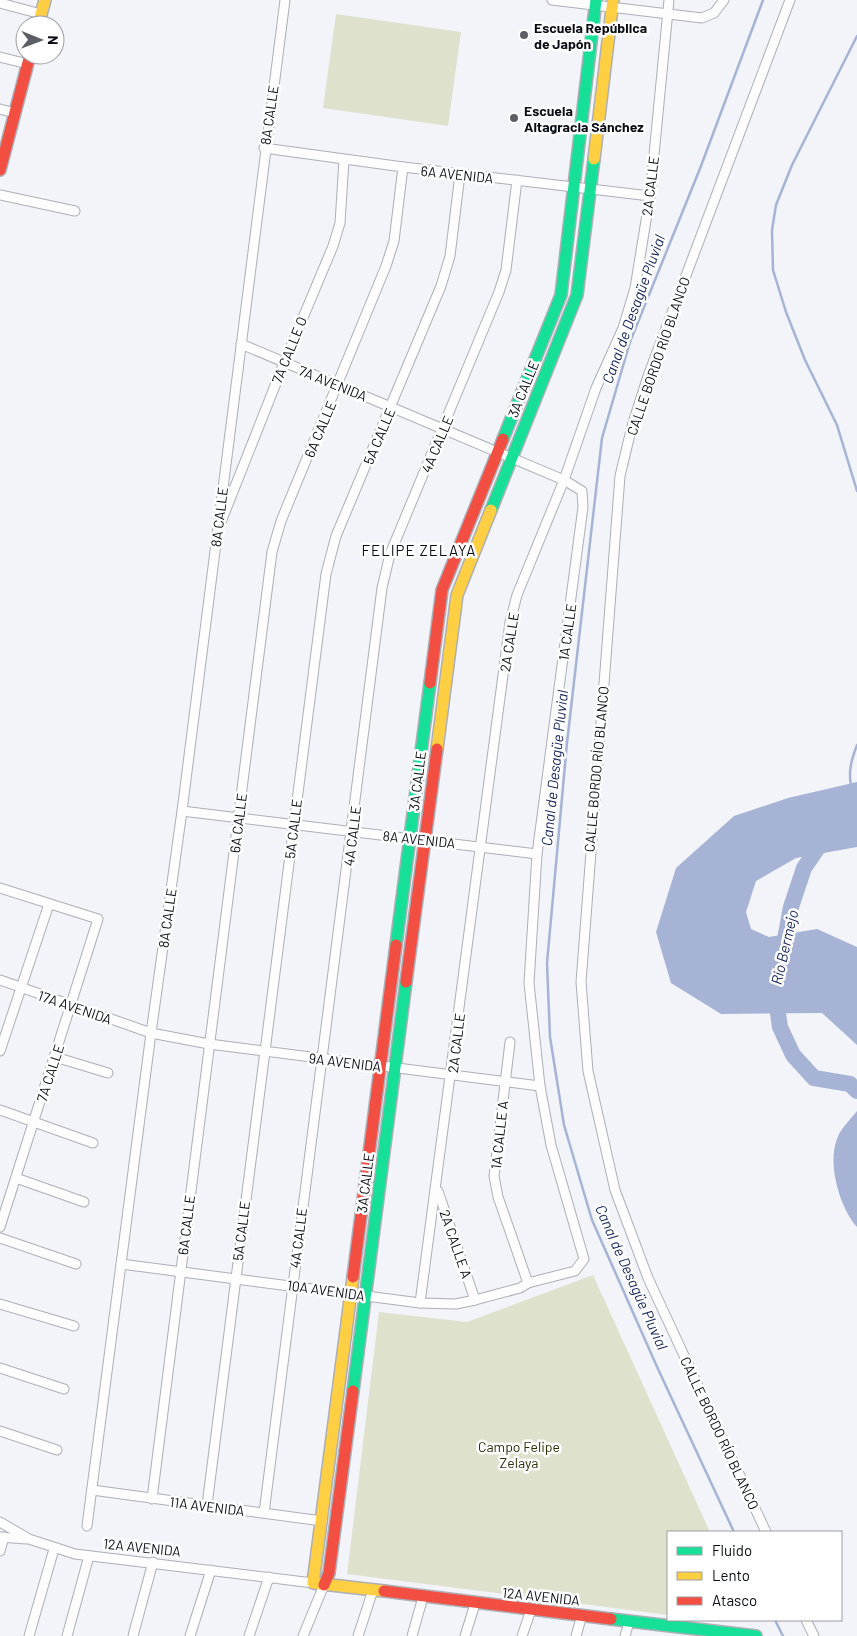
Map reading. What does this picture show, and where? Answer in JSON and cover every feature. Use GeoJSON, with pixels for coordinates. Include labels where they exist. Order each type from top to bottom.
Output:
{"type":"FeatureCollection","features":[{"type":"Feature","properties":{"kind":"street"},"geometry":{"type":"LineString","coordinates":[[41,15],[45,0]]}},
{"type":"Feature","properties":{"kind":"street","name":"8A CALLE"},"geometry":{"type":"LineString","coordinates":[[88,1526],[151,1033],[182,810],[284,0]]}},
{"type":"Feature","properties":{"kind":"street"},"geometry":{"type":"LineString","coordinates":[[552,0],[613,4],[667,14],[709,16],[719,9],[724,0]]}},
{"type":"Feature","properties":{"kind":"street","name":"2A CALLE"},"geometry":{"type":"LineString","coordinates":[[420,1303],[437,1189],[510,622],[517,595],[564,480],[596,388],[623,328],[635,288],[650,196],[669,0]]}},
{"type":"Feature","properties":{"kind":"street","name":"CALLE BORDO RÍO BLANCO"},"geometry":{"type":"LineString","coordinates":[[766,1531],[648,1278],[615,1190],[588,1071],[580,982],[620,476],[632,426],[648,376],[790,0]]}},
{"type":"Feature","properties":{"kind":"street"},"geometry":{"type":"LineString","coordinates":[[0,3],[30,15]]}},
{"type":"Feature","properties":{"kind":"street","name":"3A CALLE"},"geometry":{"type":"LineString","coordinates":[[318,1584],[322,1521],[379,1066],[442,590],[561,295],[596,3]]}},
{"type":"Feature","properties":{"kind":"street","name":"3A CALLE"},"geometry":{"type":"LineString","coordinates":[[318,1584],[329,1573],[367,1296],[424,840],[457,595],[577,295],[613,4]]}},
{"type":"Feature","properties":{"kind":"street"},"geometry":{"type":"LineString","coordinates":[[0,57],[15,58]]}},
{"type":"Feature","properties":{"kind":"street"},"geometry":{"type":"LineString","coordinates":[[1,164],[27,65]]}},
{"type":"Feature","properties":{"kind":"street"},"geometry":{"type":"LineString","coordinates":[[0,110],[15,113]]}},
{"type":"Feature","properties":{"kind":"street","name":"6A AVENIDA"},"geometry":{"type":"LineString","coordinates":[[264,148],[403,168],[650,196]]}},
{"type":"Feature","properties":{"kind":"street","name":"7A CALLE O"},"geometry":{"type":"LineString","coordinates":[[216,535],[337,230],[344,160]]}},
{"type":"Feature","properties":{"kind":"street","name":"6A CALLE"},"geometry":{"type":"LineString","coordinates":[[152,1499],[272,552],[281,521],[338,386],[394,241],[403,168]]}},
{"type":"Feature","properties":{"kind":"street","name":"5A CALLE"},"geometry":{"type":"LineString","coordinates":[[207,1505],[326,574],[336,536],[441,286],[450,256],[460,174]]}},
{"type":"Feature","properties":{"kind":"street","name":"4A CALLE"},"geometry":{"type":"LineString","coordinates":[[264,1513],[292,1285],[353,831],[382,588],[390,554],[444,429],[499,292],[506,270],[517,180]]}},
{"type":"Feature","properties":{"kind":"street"},"geometry":{"type":"LineString","coordinates":[[0,195],[75,211]]}},
{"type":"Feature","properties":{"kind":"street","name":"7A AVENIDA"},"geometry":{"type":"LineString","coordinates":[[240,344],[564,480]]}},
{"type":"Feature","properties":{"kind":"street","name":"1A CALLE"},"geometry":{"type":"LineString","coordinates":[[540,1086],[529,983],[537,854],[584,499],[578,487],[564,480]]}},
{"type":"Feature","properties":{"kind":"street","name":"8A AVENIDA"},"geometry":{"type":"LineString","coordinates":[[182,810],[537,854]]}},
{"type":"Feature","properties":{"kind":"street"},"geometry":{"type":"LineString","coordinates":[[0,888],[48,904],[0,1051]]}},
{"type":"Feature","properties":{"kind":"street","name":"7A CALLE"},"geometry":{"type":"LineString","coordinates":[[0,1227],[98,919],[48,904]]}},
{"type":"Feature","properties":{"kind":"street","name":"17A AVENIDA"},"geometry":{"type":"LineString","coordinates":[[0,980],[151,1033]]}},
{"type":"Feature","properties":{"kind":"street","name":"9A AVENIDA"},"geometry":{"type":"LineString","coordinates":[[151,1033],[209,1044],[540,1086]]}},
{"type":"Feature","properties":{"kind":"street","name":"1A CALLE A"},"geometry":{"type":"LineString","coordinates":[[510,1042],[494,1176],[498,1197],[528,1283]]}},
{"type":"Feature","properties":{"kind":"street"},"geometry":{"type":"LineString","coordinates":[[55,1057],[108,1073]]}},
{"type":"Feature","properties":{"kind":"street","name":"10A AVENIDA"},"geometry":{"type":"LineString","coordinates":[[121,1264],[420,1303],[456,1304],[520,1288],[528,1283],[575,1272],[584,1259],[551,1145],[540,1086]]}},
{"type":"Feature","properties":{"kind":"street"},"geometry":{"type":"LineString","coordinates":[[0,1110],[93,1143]]}},
{"type":"Feature","properties":{"kind":"street"},"geometry":{"type":"LineString","coordinates":[[16,1178],[84,1202]]}},
{"type":"Feature","properties":{"kind":"street","name":"2A CALLE A"},"geometry":{"type":"LineString","coordinates":[[437,1189],[475,1300]]}},
{"type":"Feature","properties":{"kind":"street"},"geometry":{"type":"LineString","coordinates":[[0,1238],[76,1264]]}},
{"type":"Feature","properties":{"kind":"street"},"geometry":{"type":"LineString","coordinates":[[0,1304],[74,1326]]}},
{"type":"Feature","properties":{"kind":"street"},"geometry":{"type":"LineString","coordinates":[[0,1368],[64,1390]]}},
{"type":"Feature","properties":{"kind":"street"},"geometry":{"type":"LineString","coordinates":[[0,1431],[57,1450]]}},
{"type":"Feature","properties":{"kind":"street","name":"11A AVENIDA"},"geometry":{"type":"LineString","coordinates":[[92,1490],[322,1521]]}},
{"type":"Feature","properties":{"kind":"street"},"geometry":{"type":"LineString","coordinates":[[0,1522],[29,1539]]}},
{"type":"Feature","properties":{"kind":"street"},"geometry":{"type":"LineString","coordinates":[[0,1551],[2,1537],[29,1539]]}},
{"type":"Feature","properties":{"kind":"street","name":"12A AVENIDA"},"geometry":{"type":"LineString","coordinates":[[29,1539],[54,1549],[89,1556],[152,1562],[475,1604],[582,1615],[685,1632],[756,1636]]}},
{"type":"Feature","properties":{"kind":"street"},"geometry":{"type":"LineString","coordinates":[[29,1636],[54,1549]]}},
{"type":"Feature","properties":{"kind":"street"},"geometry":{"type":"LineString","coordinates":[[67,1636],[89,1556]]}},
{"type":"Feature","properties":{"kind":"street"},"geometry":{"type":"LineString","coordinates":[[133,1636],[152,1562]]}},
{"type":"Feature","properties":{"kind":"street"},"geometry":{"type":"LineString","coordinates":[[190,1636],[211,1570]]}},
{"type":"Feature","properties":{"kind":"street"},"geometry":{"type":"LineString","coordinates":[[249,1636],[269,1577]]}},
{"type":"Feature","properties":{"kind":"street"},"geometry":{"type":"LineString","coordinates":[[303,1636],[318,1584]]}},
{"type":"Feature","properties":{"kind":"street"},"geometry":{"type":"LineString","coordinates":[[358,1636],[373,1590]]}},
{"type":"Feature","properties":{"kind":"street"},"geometry":{"type":"LineString","coordinates":[[412,1636],[423,1597]]}},
{"type":"Feature","properties":{"kind":"street"},"geometry":{"type":"LineString","coordinates":[[465,1636],[475,1604]]}},
{"type":"Feature","properties":{"kind":"street"},"geometry":{"type":"LineString","coordinates":[[522,1636],[531,1610]]}},
{"type":"Feature","properties":{"kind":"street"},"geometry":{"type":"LineString","coordinates":[[576,1636],[582,1615]]}},
{"type":"Feature","properties":{"kind":"street"},"geometry":{"type":"LineString","coordinates":[[806,1621],[814,1636]]}},
{"type":"Feature","properties":{"kind":"street"},"geometry":{"type":"LineString","coordinates":[[625,1636],[629,1622]]}},
{"type":"Feature","properties":{"kind":"green space"},"geometry":{"type":"Polygon","coordinates":[[[336,14],[461,32],[448,126],[323,108],[336,14]]]}},
{"type":"Feature","properties":{"kind":"green space","name":"Campo Felipe Zelaya"},"geometry":{"type":"Polygon","coordinates":[[[593,1275],[710,1531],[667,1531],[667,1615],[347,1574],[379,1312],[467,1322],[593,1275]]]}},
{"type":"Feature","properties":{"kind":"water"},"geometry":{"type":"Polygon","coordinates":[[[857,782],[857,847],[796,858],[756,881],[746,912],[751,929],[769,937],[817,929],[857,947],[857,1045],[822,1013],[721,1014],[671,983],[656,932],[676,868],[734,816],[788,798],[857,782]]]}},
{"type":"Feature","properties":{"kind":"water"},"geometry":{"type":"Polygon","coordinates":[[[857,1111],[857,1227],[845,1209],[837,1185],[834,1173],[834,1149],[838,1135],[857,1111]]]}},
{"type":"Feature","properties":{"kind":"waterway","name":"Canal de Desagüe Pluvial"},"geometry":{"type":"LineString","coordinates":[[734,1531],[658,1369],[592,1220],[564,1125],[550,1037],[547,963],[567,743],[602,438],[630,342],[701,166],[763,0]]}},
{"type":"Feature","properties":{"kind":"waterway"},"geometry":{"type":"LineString","coordinates":[[857,36],[792,165],[776,205],[772,230],[773,270],[786,312],[805,360],[837,425],[857,491]]}},
{"type":"Feature","properties":{"kind":"waterway"},"geometry":{"type":"LineString","coordinates":[[851,785],[851,765],[857,745]]}},
{"type":"Feature","properties":{"kind":"waterway","name":"Río Bermejo"},"geometry":{"type":"LineString","coordinates":[[782,955],[791,907],[804,868],[835,823],[857,816]]}},
{"type":"Feature","properties":{"kind":"waterway","name":"Río Bermejo"},"geometry":{"type":"LineString","coordinates":[[775,993],[780,1027],[793,1055],[814,1078],[850,1084],[857,1091]]}},
{"type":"Feature","properties":{"kind":"waterway","name":"Canal de Desagüe Pluvial"},"geometry":{"type":"LineString","coordinates":[[776,1621],[783,1636]]}},
{"type":"Feature","properties":{"kind":"traffic: fast"},"geometry":{"type":"LineString","coordinates":[[503,439],[561,295],[596,0]]}},
{"type":"Feature","properties":{"kind":"traffic: fast"},"geometry":{"type":"LineString","coordinates":[[491,510],[577,295],[594,159]]}},
{"type":"Feature","properties":{"kind":"traffic: fast"},"geometry":{"type":"LineString","coordinates":[[396,945],[430,683]]}},
{"type":"Feature","properties":{"kind":"traffic: fast"},"geometry":{"type":"LineString","coordinates":[[353,1391],[406,982]]}},
{"type":"Feature","properties":{"kind":"traffic: fast"},"geometry":{"type":"LineString","coordinates":[[611,1619],[756,1636]]}},
{"type":"Feature","properties":{"kind":"traffic: slow"},"geometry":{"type":"LineString","coordinates":[[41,15],[45,0]]}},
{"type":"Feature","properties":{"kind":"traffic: slow"},"geometry":{"type":"LineString","coordinates":[[594,159],[613,0]]}},
{"type":"Feature","properties":{"kind":"traffic: slow"},"geometry":{"type":"LineString","coordinates":[[437,749],[457,595],[491,510]]}},
{"type":"Feature","properties":{"kind":"traffic: slow"},"geometry":{"type":"LineString","coordinates":[[353,1277],[313,1583],[384,1591]]}},
{"type":"Feature","properties":{"kind":"traffic: jam"},"geometry":{"type":"LineString","coordinates":[[0,170],[27,65]]}},
{"type":"Feature","properties":{"kind":"traffic: jam"},"geometry":{"type":"LineString","coordinates":[[430,683],[442,590],[503,439]]}},
{"type":"Feature","properties":{"kind":"traffic: jam"},"geometry":{"type":"LineString","coordinates":[[406,982],[437,749]]}},
{"type":"Feature","properties":{"kind":"traffic: jam"},"geometry":{"type":"LineString","coordinates":[[353,1277],[396,945]]}},
{"type":"Feature","properties":{"kind":"traffic: jam"},"geometry":{"type":"LineString","coordinates":[[324,1585],[329,1573],[353,1391]]}},
{"type":"Feature","properties":{"kind":"traffic: jam"},"geometry":{"type":"LineString","coordinates":[[384,1591],[611,1619]]}},
{"type":"Feature","properties":{"kind":"place","name":"Escuela República de Japón"},"geometry":{"type":"Point","coordinates":[524,35]}},
{"type":"Feature","properties":{"kind":"place","name":"Escuela Altagracia Sánchez"},"geometry":{"type":"Point","coordinates":[514,118]}},
{"type":"Feature","properties":{"kind":"district","name":"FELIPE ZELAYA"},"geometry":{"type":"Point","coordinates":[419,550]}}]}
